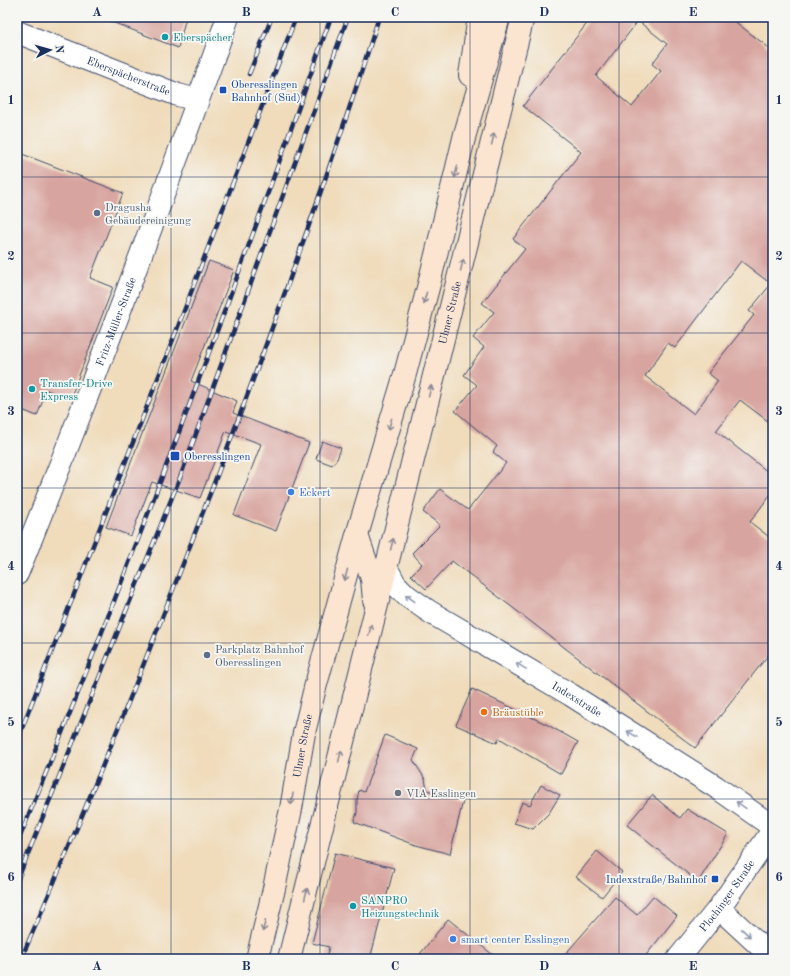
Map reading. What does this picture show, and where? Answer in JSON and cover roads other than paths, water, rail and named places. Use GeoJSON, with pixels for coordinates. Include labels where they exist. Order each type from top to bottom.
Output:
{"type":"FeatureCollection","features":[{"type":"Feature","properties":{"kind":"main road"},"geometry":{"type":"LineString","coordinates":[[465,134],[478,17]]}},
{"type":"Feature","properties":{"kind":"main road","name":"Ulmer Straße"},"geometry":{"type":"LineString","coordinates":[[257,959],[291,809],[304,733],[315,688],[357,535],[405,374],[429,284],[465,134],[499,17]]}},
{"type":"Feature","properties":{"kind":"main road","name":"Ulmer Straße"},"geometry":{"type":"LineString","coordinates":[[289,959],[523,17]]}},
{"type":"Feature","properties":{"kind":"main road","name":"Ulmer Straße"},"geometry":{"type":"LineString","coordinates":[[357,535],[372,579],[375,609]]}},
{"type":"Feature","properties":{"kind":"street"},"geometry":{"type":"LineString","coordinates":[[199,95],[228,17]]}},
{"type":"Feature","properties":{"kind":"street","name":"Eberspächerstraße"},"geometry":{"type":"LineString","coordinates":[[17,32],[178,94],[199,95]]}},
{"type":"Feature","properties":{"kind":"street","name":"Fritz-Müller-Straße"},"geometry":{"type":"LineString","coordinates":[[17,574],[109,342],[199,95]]}},
{"type":"Feature","properties":{"kind":"street","name":"Indexstraße"},"geometry":{"type":"LineString","coordinates":[[386,567],[395,584],[406,596],[430,612],[571,695],[716,787],[773,827]]}},
{"type":"Feature","properties":{"kind":"street","name":"Plochinger Straße"},"geometry":{"type":"LineString","coordinates":[[678,959],[719,908],[773,830]]}},
{"type":"Feature","properties":{"kind":"street"},"geometry":{"type":"LineString","coordinates":[[719,908],[773,958]]}},
{"type":"Feature","properties":{"kind":"railway"},"geometry":{"type":"LineString","coordinates":[[249,74],[272,17]]}},
{"type":"Feature","properties":{"kind":"railway"},"geometry":{"type":"LineString","coordinates":[[17,741],[179,324],[296,17]]}},
{"type":"Feature","properties":{"kind":"railway"},"geometry":{"type":"LineString","coordinates":[[17,844],[87,670],[189,407],[331,17]]}},
{"type":"Feature","properties":{"kind":"railway"},"geometry":{"type":"LineString","coordinates":[[17,881],[181,475],[348,17]]}},
{"type":"Feature","properties":{"kind":"railway"},"geometry":{"type":"LineString","coordinates":[[21,959],[107,756],[213,485],[335,152],[379,17]]}},
{"type":"Feature","properties":{"kind":"place","name":"Eberspächer"},"geometry":{"type":"Point","coordinates":[165,37]}},
{"type":"Feature","properties":{"kind":"place","name":"Oberesslingen Bahnhof (Süd)"},"geometry":{"type":"Point","coordinates":[223,90]}},
{"type":"Feature","properties":{"kind":"place","name":"Dragusha Gebäudereinigung"},"geometry":{"type":"Point","coordinates":[97,213]}},
{"type":"Feature","properties":{"kind":"place","name":"Transfer-Drive Express"},"geometry":{"type":"Point","coordinates":[32,389]}},
{"type":"Feature","properties":{"kind":"place","name":"Oberesslingen"},"geometry":{"type":"Point","coordinates":[175,456]}},
{"type":"Feature","properties":{"kind":"place","name":"Eckert"},"geometry":{"type":"Point","coordinates":[291,492]}},
{"type":"Feature","properties":{"kind":"place","name":"Parkplatz Bahnhof Oberesslingen"},"geometry":{"type":"Point","coordinates":[207,655]}},
{"type":"Feature","properties":{"kind":"place","name":"Bräustüble"},"geometry":{"type":"Point","coordinates":[484,712]}},
{"type":"Feature","properties":{"kind":"place","name":"VIA Esslingen"},"geometry":{"type":"Point","coordinates":[398,793]}},
{"type":"Feature","properties":{"kind":"place","name":"Indexstraße/Bahnhof"},"geometry":{"type":"Point","coordinates":[715,879]}},
{"type":"Feature","properties":{"kind":"place","name":"SANPRO Heizungstechnik"},"geometry":{"type":"Point","coordinates":[353,906]}},
{"type":"Feature","properties":{"kind":"place","name":"smart center Esslingen"},"geometry":{"type":"Point","coordinates":[453,939]}}]}
